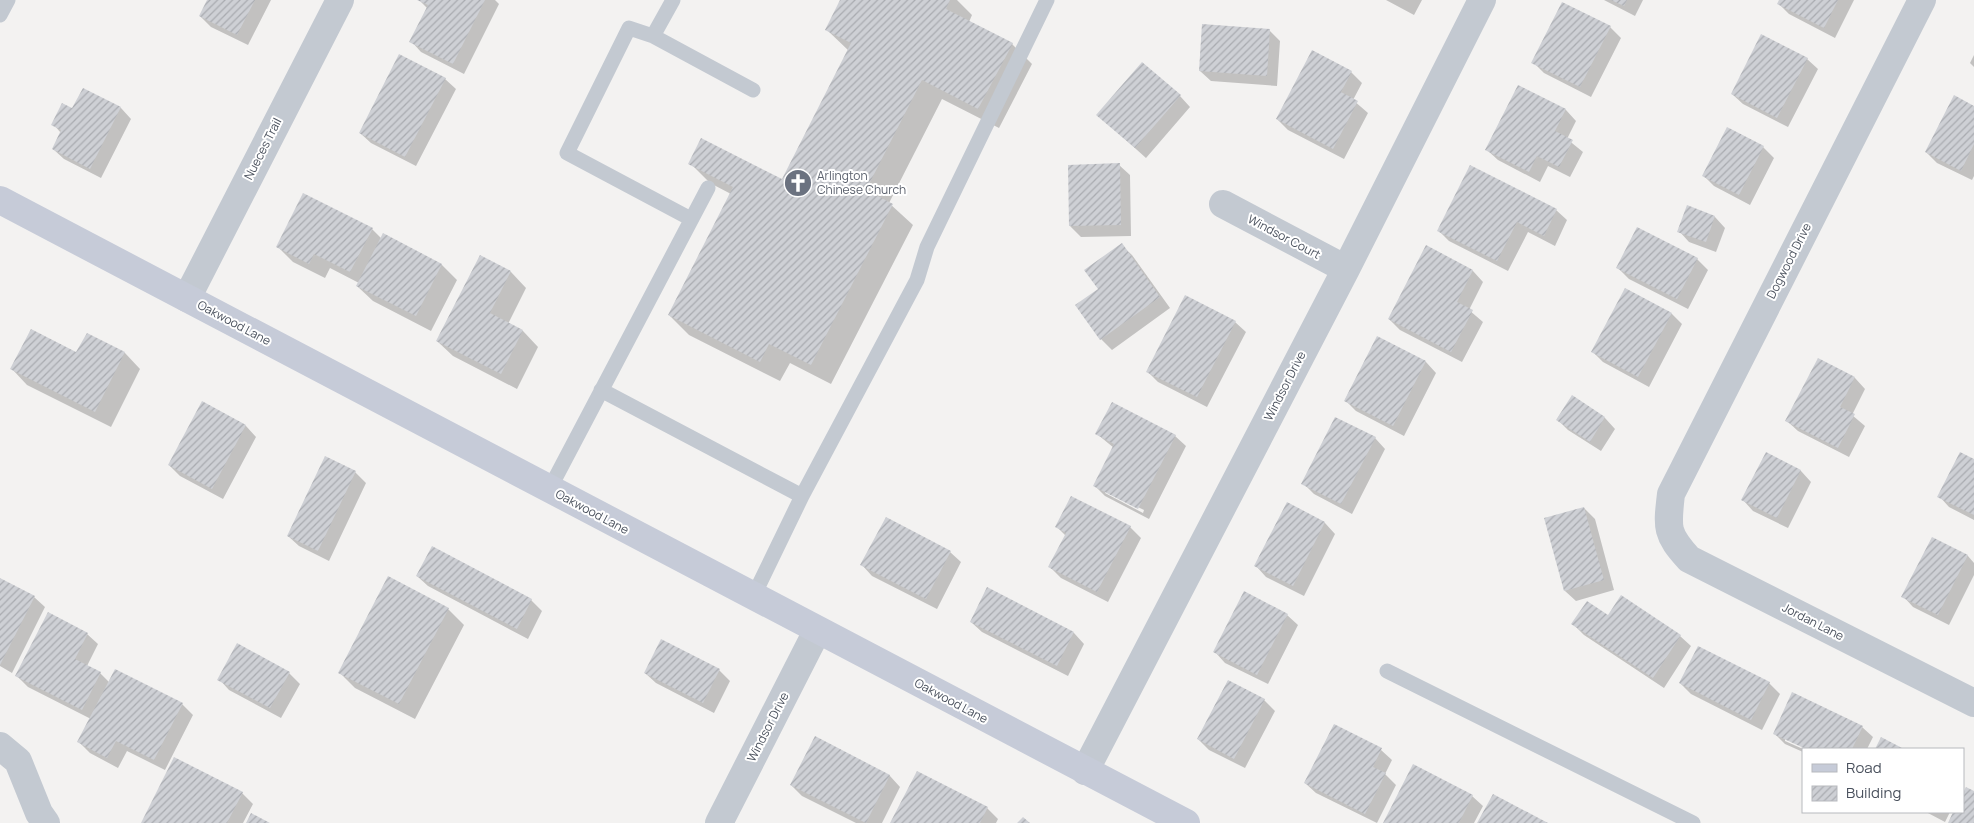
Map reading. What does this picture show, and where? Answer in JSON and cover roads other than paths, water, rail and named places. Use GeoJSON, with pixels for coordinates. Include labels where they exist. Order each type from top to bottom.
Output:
{"type":"FeatureCollection","features":[{"type":"Feature","properties":{"kind":"street","name":"Nueces Trail"},"geometry":{"type":"LineString","coordinates":[[187,298],[340,0]]}},
{"type":"Feature","properties":{"kind":"street","name":"Windsor Drive"},"geometry":{"type":"LineString","coordinates":[[1085,771],[1346,269],[1482,0]]}},
{"type":"Feature","properties":{"kind":"street","name":"Dogwood Drive"},"geometry":{"type":"LineString","coordinates":[[1667,526],[1671,494],[1922,0]]}},
{"type":"Feature","properties":{"kind":"street","name":"Oakwood Lane"},"geometry":{"type":"LineString","coordinates":[[0,200],[817,631],[1186,823]]}},
{"type":"Feature","properties":{"kind":"street","name":"Windsor Court"},"geometry":{"type":"LineString","coordinates":[[1223,204],[1346,269]]}},
{"type":"Feature","properties":{"kind":"street","name":"Jordan Lane"},"geometry":{"type":"LineString","coordinates":[[1667,526],[1676,545],[1689,559],[1974,703]]}},
{"type":"Feature","properties":{"kind":"street","name":"Windsor Drive"},"geometry":{"type":"LineString","coordinates":[[719,823],[817,631]]}},
{"type":"Feature","properties":{"kind":"street"},"geometry":{"type":"LineString","coordinates":[[0,746],[18,761],[39,813],[46,823]]}},
{"type":"Feature","properties":{"kind":"lane"},"geometry":{"type":"LineString","coordinates":[[0,14],[8,0]]}},
{"type":"Feature","properties":{"kind":"lane"},"geometry":{"type":"LineString","coordinates":[[653,36],[673,0]]}},
{"type":"Feature","properties":{"kind":"lane"},"geometry":{"type":"LineString","coordinates":[[753,597],[802,496],[917,280],[927,247],[1047,0]]}},
{"type":"Feature","properties":{"kind":"lane"},"geometry":{"type":"LineString","coordinates":[[691,219],[566,153],[629,28],[653,36],[753,90]]}},
{"type":"Feature","properties":{"kind":"lane"},"geometry":{"type":"LineString","coordinates":[[549,490],[708,188]]}},
{"type":"Feature","properties":{"kind":"lane"},"geometry":{"type":"LineString","coordinates":[[601,390],[802,496]]}},
{"type":"Feature","properties":{"kind":"lane"},"geometry":{"type":"LineString","coordinates":[[1388,670],[1693,823]]}},
{"type":"Feature","properties":{"kind":"place","name":"Arlington Chinese Church"},"geometry":{"type":"Point","coordinates":[798,183]}}]}
